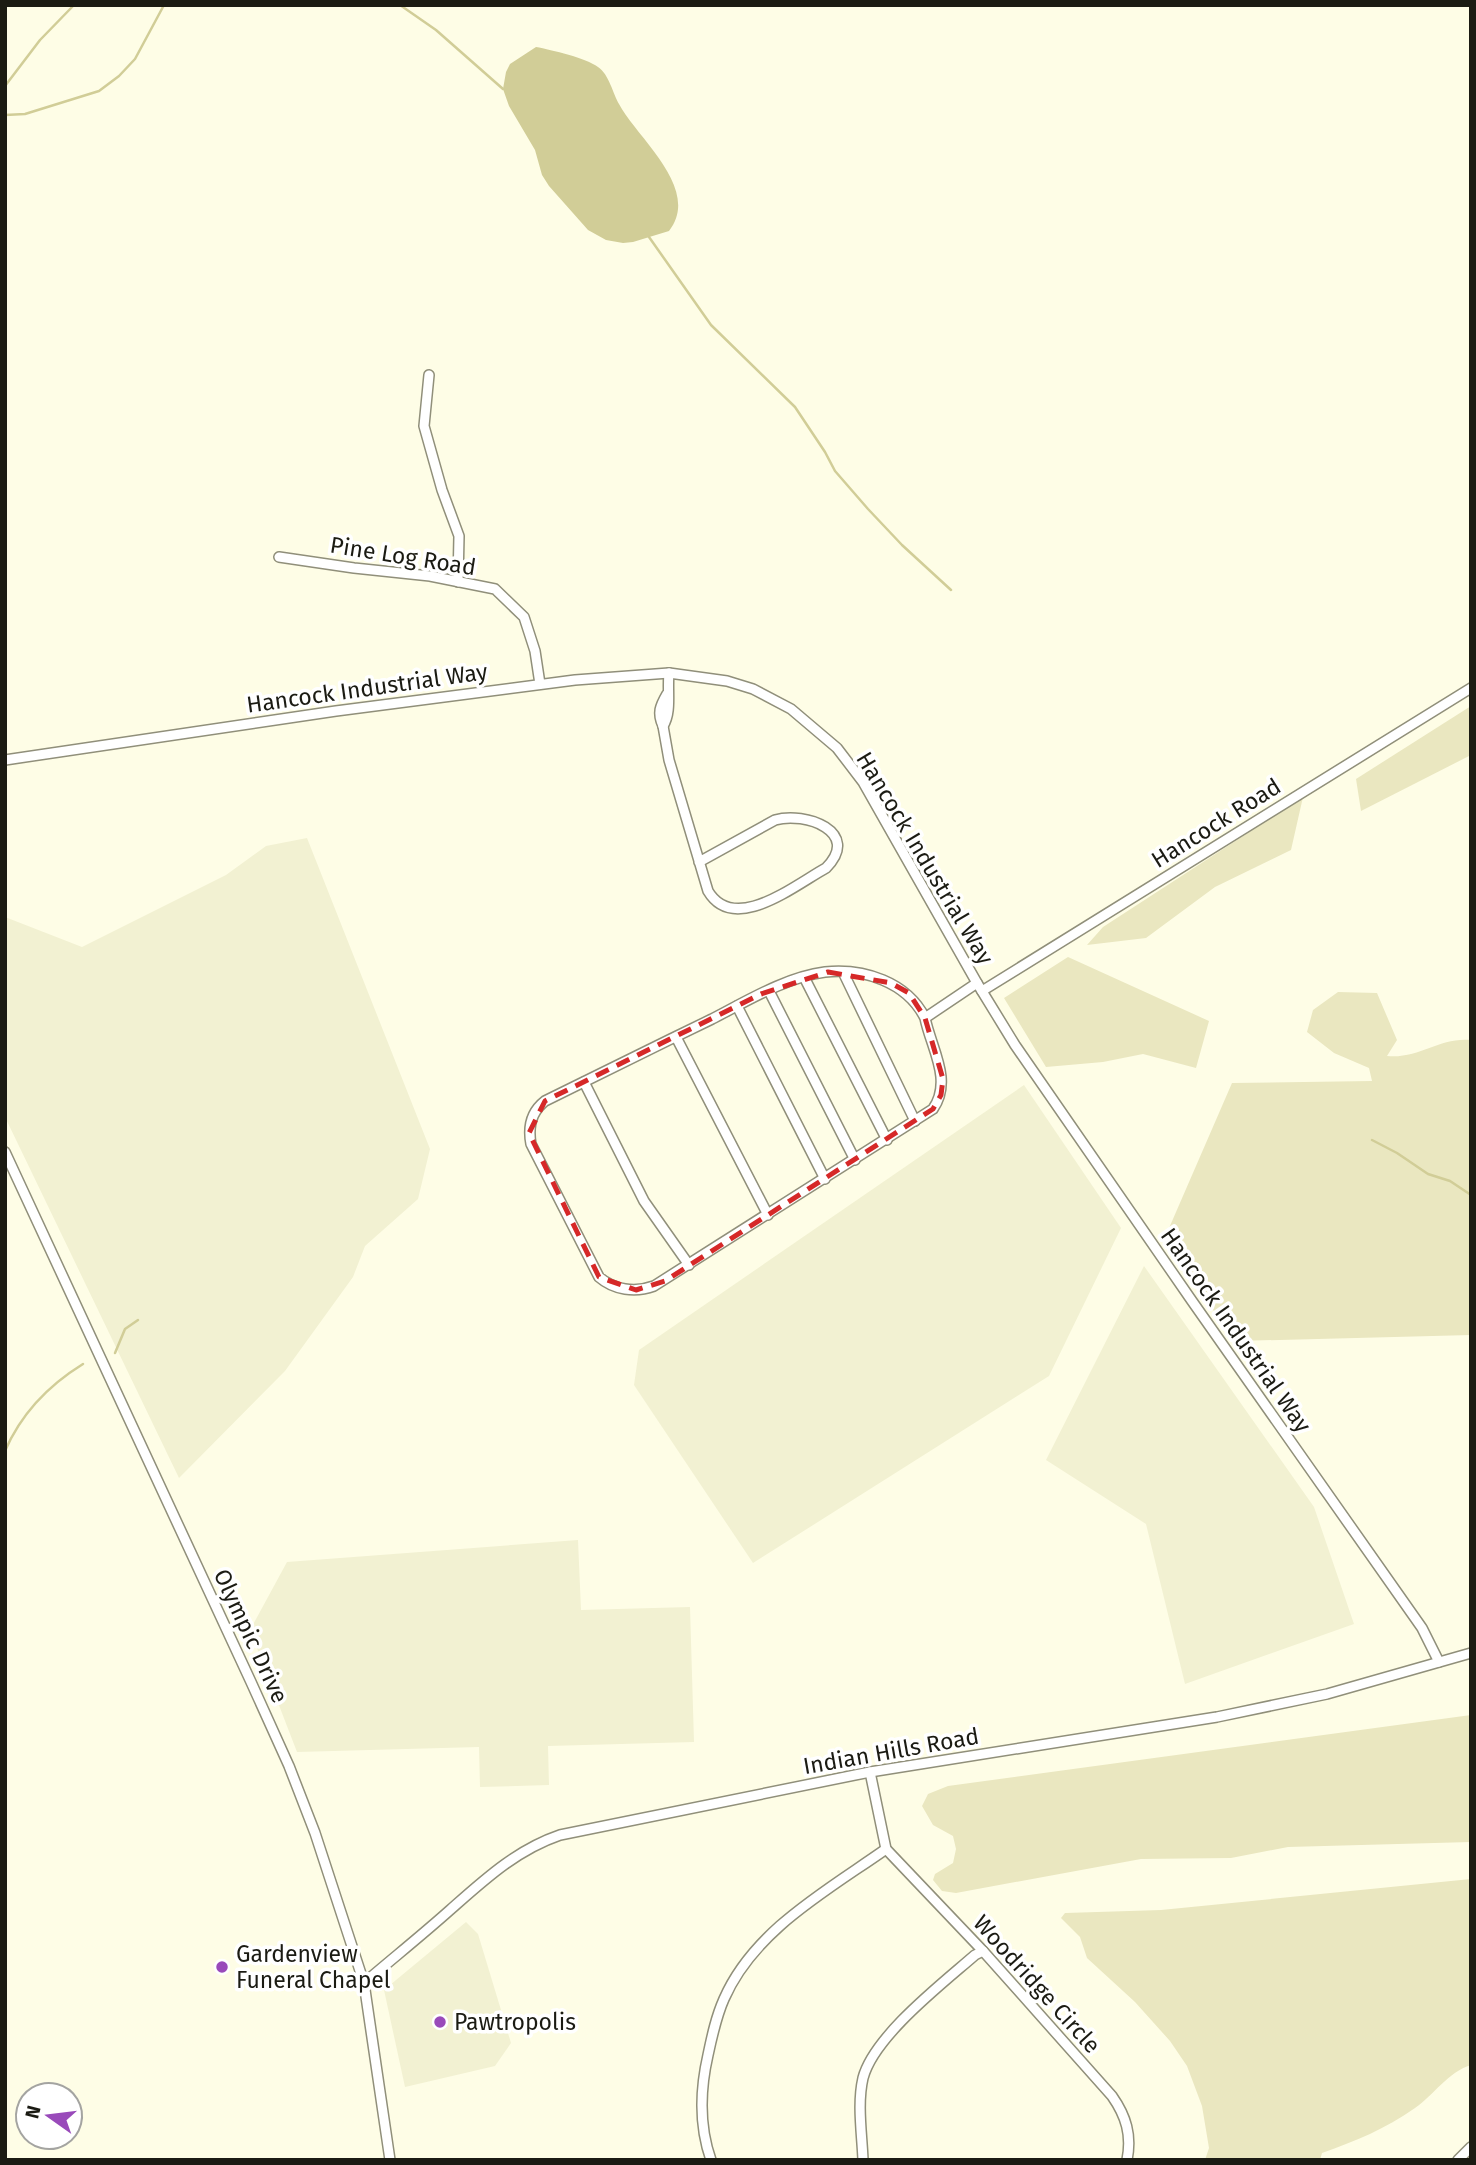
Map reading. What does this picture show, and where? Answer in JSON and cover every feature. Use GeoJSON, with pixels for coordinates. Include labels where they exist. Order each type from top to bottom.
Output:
{"type":"FeatureCollection","features":[{"type":"Feature","properties":{"kind":"street"},"geometry":{"type":"LineString","coordinates":[[429,375],[424,426],[458,537],[458,582]]}},
{"type":"Feature","properties":{"kind":"street","name":"Pine Log Road"},"geometry":{"type":"LineString","coordinates":[[279,557],[430,576],[495,589],[524,617],[535,651],[540,684]]}},
{"type":"Feature","properties":{"kind":"street"},"geometry":{"type":"LineString","coordinates":[[670,673],[667,694],[660,705],[659,713],[669,760],[699,863],[713,900],[726,908],[756,907],[826,868],[832,861],[837,843],[835,835],[813,820],[785,817],[699,863]]}},
{"type":"Feature","properties":{"kind":"street","name":"Hancock Industrial Way"},"geometry":{"type":"LineString","coordinates":[[5,760],[336,710],[540,684],[670,673],[712,678],[753,689],[791,709],[837,748],[863,782],[979,987],[1015,1045],[1422,1628],[1439,1662]]}},
{"type":"Feature","properties":{"kind":"street","name":"Hancock Road"},"geometry":{"type":"LineString","coordinates":[[926,1017],[1471,688]]}},
{"type":"Feature","properties":{"kind":"street"},"geometry":{"type":"LineString","coordinates":[[843,972],[915,1122]]}},
{"type":"Feature","properties":{"kind":"street"},"geometry":{"type":"LineString","coordinates":[[843,972],[891,983],[909,993],[926,1017],[930,1042],[943,1079],[941,1095],[933,1109],[664,1281],[645,1289],[624,1289],[606,1283],[599,1277],[531,1144],[529,1133],[533,1115],[539,1106],[769,991],[804,977],[843,972]]}},
{"type":"Feature","properties":{"kind":"street"},"geometry":{"type":"LineString","coordinates":[[804,977],[887,1140]]}},
{"type":"Feature","properties":{"kind":"street"},"geometry":{"type":"LineString","coordinates":[[769,991],[855,1160]]}},
{"type":"Feature","properties":{"kind":"street"},"geometry":{"type":"LineString","coordinates":[[737,1006],[825,1179]]}},
{"type":"Feature","properties":{"kind":"street"},"geometry":{"type":"LineString","coordinates":[[676,1037],[768,1215]]}},
{"type":"Feature","properties":{"kind":"street"},"geometry":{"type":"LineString","coordinates":[[584,1082],[639,1193],[688,1265]]}},
{"type":"Feature","properties":{"kind":"street","name":"Olympic Drive"},"geometry":{"type":"LineString","coordinates":[[5,1152],[289,1766],[315,1833],[364,1983],[390,2160]]}},
{"type":"Feature","properties":{"kind":"street","name":"Indian Hills Road"},"geometry":{"type":"LineString","coordinates":[[364,1983],[518,1854],[539,1842],[560,1835],[870,1772],[1217,1717],[1327,1694],[1471,1653]]}},
{"type":"Feature","properties":{"kind":"street"},"geometry":{"type":"LineString","coordinates":[[711,2160],[704,2140],[701,2117],[705,2068],[716,2018],[734,1979],[765,1941],[785,1922],[886,1849],[870,1772]]}},
{"type":"Feature","properties":{"kind":"street","name":"Woodridge Circle"},"geometry":{"type":"LineString","coordinates":[[886,1849],[983,1951],[1112,2096],[1124,2113],[1129,2131],[1127,2160]]}},
{"type":"Feature","properties":{"kind":"street"},"geometry":{"type":"LineString","coordinates":[[863,2160],[863,2079],[877,2050],[922,2001],[983,1951]]}},
{"type":"Feature","properties":{"kind":"street"},"geometry":{"type":"LineString","coordinates":[[1458,2160],[1471,2147]]}},
{"type":"Feature","properties":{"kind":"highlighted area"},"geometry":{"type":"Polygon","coordinates":[[[828,972],[891,983],[909,993],[925,1018],[943,1079],[941,1095],[933,1109],[665,1281],[636,1290],[599,1277],[529,1133],[545,1101],[761,994],[828,972]]]}},
{"type":"Feature","properties":{"kind":"shaded area"},"geometry":{"type":"Polygon","coordinates":[[[536,47],[586,60],[605,74],[619,104],[663,164],[672,181],[678,198],[677,215],[669,231],[633,242],[606,240],[588,230],[549,186],[542,175],[535,150],[509,106],[503,89],[510,64],[536,47]]]}},
{"type":"Feature","properties":{"kind":"shaded area"},"geometry":{"type":"Polygon","coordinates":[[[1471,706],[1471,755],[1361,811],[1356,779],[1471,706]]]}},
{"type":"Feature","properties":{"kind":"shaded area"},"geometry":{"type":"Polygon","coordinates":[[[1303,797],[1291,850],[1215,887],[1146,938],[1087,945],[1103,927],[1303,797]]]}},
{"type":"Feature","properties":{"kind":"shaded area"},"geometry":{"type":"Polygon","coordinates":[[[307,838],[430,1149],[418,1199],[365,1246],[353,1277],[285,1371],[179,1478],[5,1117],[5,917],[82,947],[226,875],[266,846],[307,838]]]}},
{"type":"Feature","properties":{"kind":"shaded area"},"geometry":{"type":"Polygon","coordinates":[[[1068,957],[1209,1021],[1196,1068],[1143,1054],[1103,1062],[1046,1067],[1004,998],[1068,957]]]}},
{"type":"Feature","properties":{"kind":"shaded area"},"geometry":{"type":"Polygon","coordinates":[[[1338,992],[1377,993],[1397,1040],[1387,1056],[1410,1054],[1449,1042],[1471,1040],[1471,1335],[1236,1341],[1163,1242],[1232,1083],[1372,1081],[1369,1068],[1334,1053],[1307,1032],[1313,1010],[1338,992]]]}},
{"type":"Feature","properties":{"kind":"shaded area"},"geometry":{"type":"Polygon","coordinates":[[[1024,1085],[1121,1228],[1049,1376],[753,1563],[634,1385],[639,1350],[1024,1085]]]}},
{"type":"Feature","properties":{"kind":"shaded area"},"geometry":{"type":"Polygon","coordinates":[[[1144,1266],[1314,1507],[1354,1624],[1185,1684],[1146,1524],[1046,1460],[1144,1266]]]}},
{"type":"Feature","properties":{"kind":"shaded area"},"geometry":{"type":"Polygon","coordinates":[[[578,1540],[581,1610],[690,1607],[694,1742],[548,1746],[549,1785],[480,1787],[479,1747],[297,1752],[250,1630],[287,1562],[578,1540]]]}},
{"type":"Feature","properties":{"kind":"shaded area"},"geometry":{"type":"Polygon","coordinates":[[[1471,1715],[1471,1842],[1288,1847],[1231,1858],[1141,1859],[956,1893],[942,1891],[933,1880],[935,1874],[953,1863],[956,1849],[953,1836],[933,1825],[922,1806],[928,1794],[948,1786],[1471,1715]]]}},
{"type":"Feature","properties":{"kind":"shaded area"},"geometry":{"type":"Polygon","coordinates":[[[1471,1879],[1471,2065],[1448,2078],[1422,2103],[1393,2122],[1322,2153],[1320,2160],[1205,2160],[1209,2148],[1202,2106],[1187,2066],[1170,2041],[1135,2002],[1087,1958],[1080,1937],[1061,1918],[1065,1913],[1161,1910],[1471,1879]]]}},
{"type":"Feature","properties":{"kind":"shaded area"},"geometry":{"type":"Polygon","coordinates":[[[466,1922],[478,1934],[511,2043],[495,2066],[405,2087],[384,1990],[466,1922]]]}},
{"type":"Feature","properties":{"kind":"waterway"},"geometry":{"type":"LineString","coordinates":[[5,86],[40,40],[74,5]]}},
{"type":"Feature","properties":{"kind":"waterway"},"geometry":{"type":"LineString","coordinates":[[5,115],[25,114],[99,91],[135,59],[164,5]]}},
{"type":"Feature","properties":{"kind":"waterway"},"geometry":{"type":"LineString","coordinates":[[400,5],[436,30],[503,89]]}},
{"type":"Feature","properties":{"kind":"waterway"},"geometry":{"type":"LineString","coordinates":[[649,237],[711,325],[795,407],[835,471],[902,545],[951,590]]}},
{"type":"Feature","properties":{"kind":"waterway"},"geometry":{"type":"LineString","coordinates":[[1372,1140],[1428,1174],[1450,1181],[1471,1195]]}},
{"type":"Feature","properties":{"kind":"waterway"},"geometry":{"type":"LineString","coordinates":[[115,1353],[125,1329],[138,1320]]}},
{"type":"Feature","properties":{"kind":"waterway"},"geometry":{"type":"LineString","coordinates":[[5,1451],[19,1425],[37,1401],[83,1364]]}},
{"type":"Feature","properties":{"kind":"place","name":"Gardenview Funeral Chapel"},"geometry":{"type":"Point","coordinates":[222,1967]}},
{"type":"Feature","properties":{"kind":"place","name":"Pawtropolis"},"geometry":{"type":"Point","coordinates":[440,2022]}}]}
